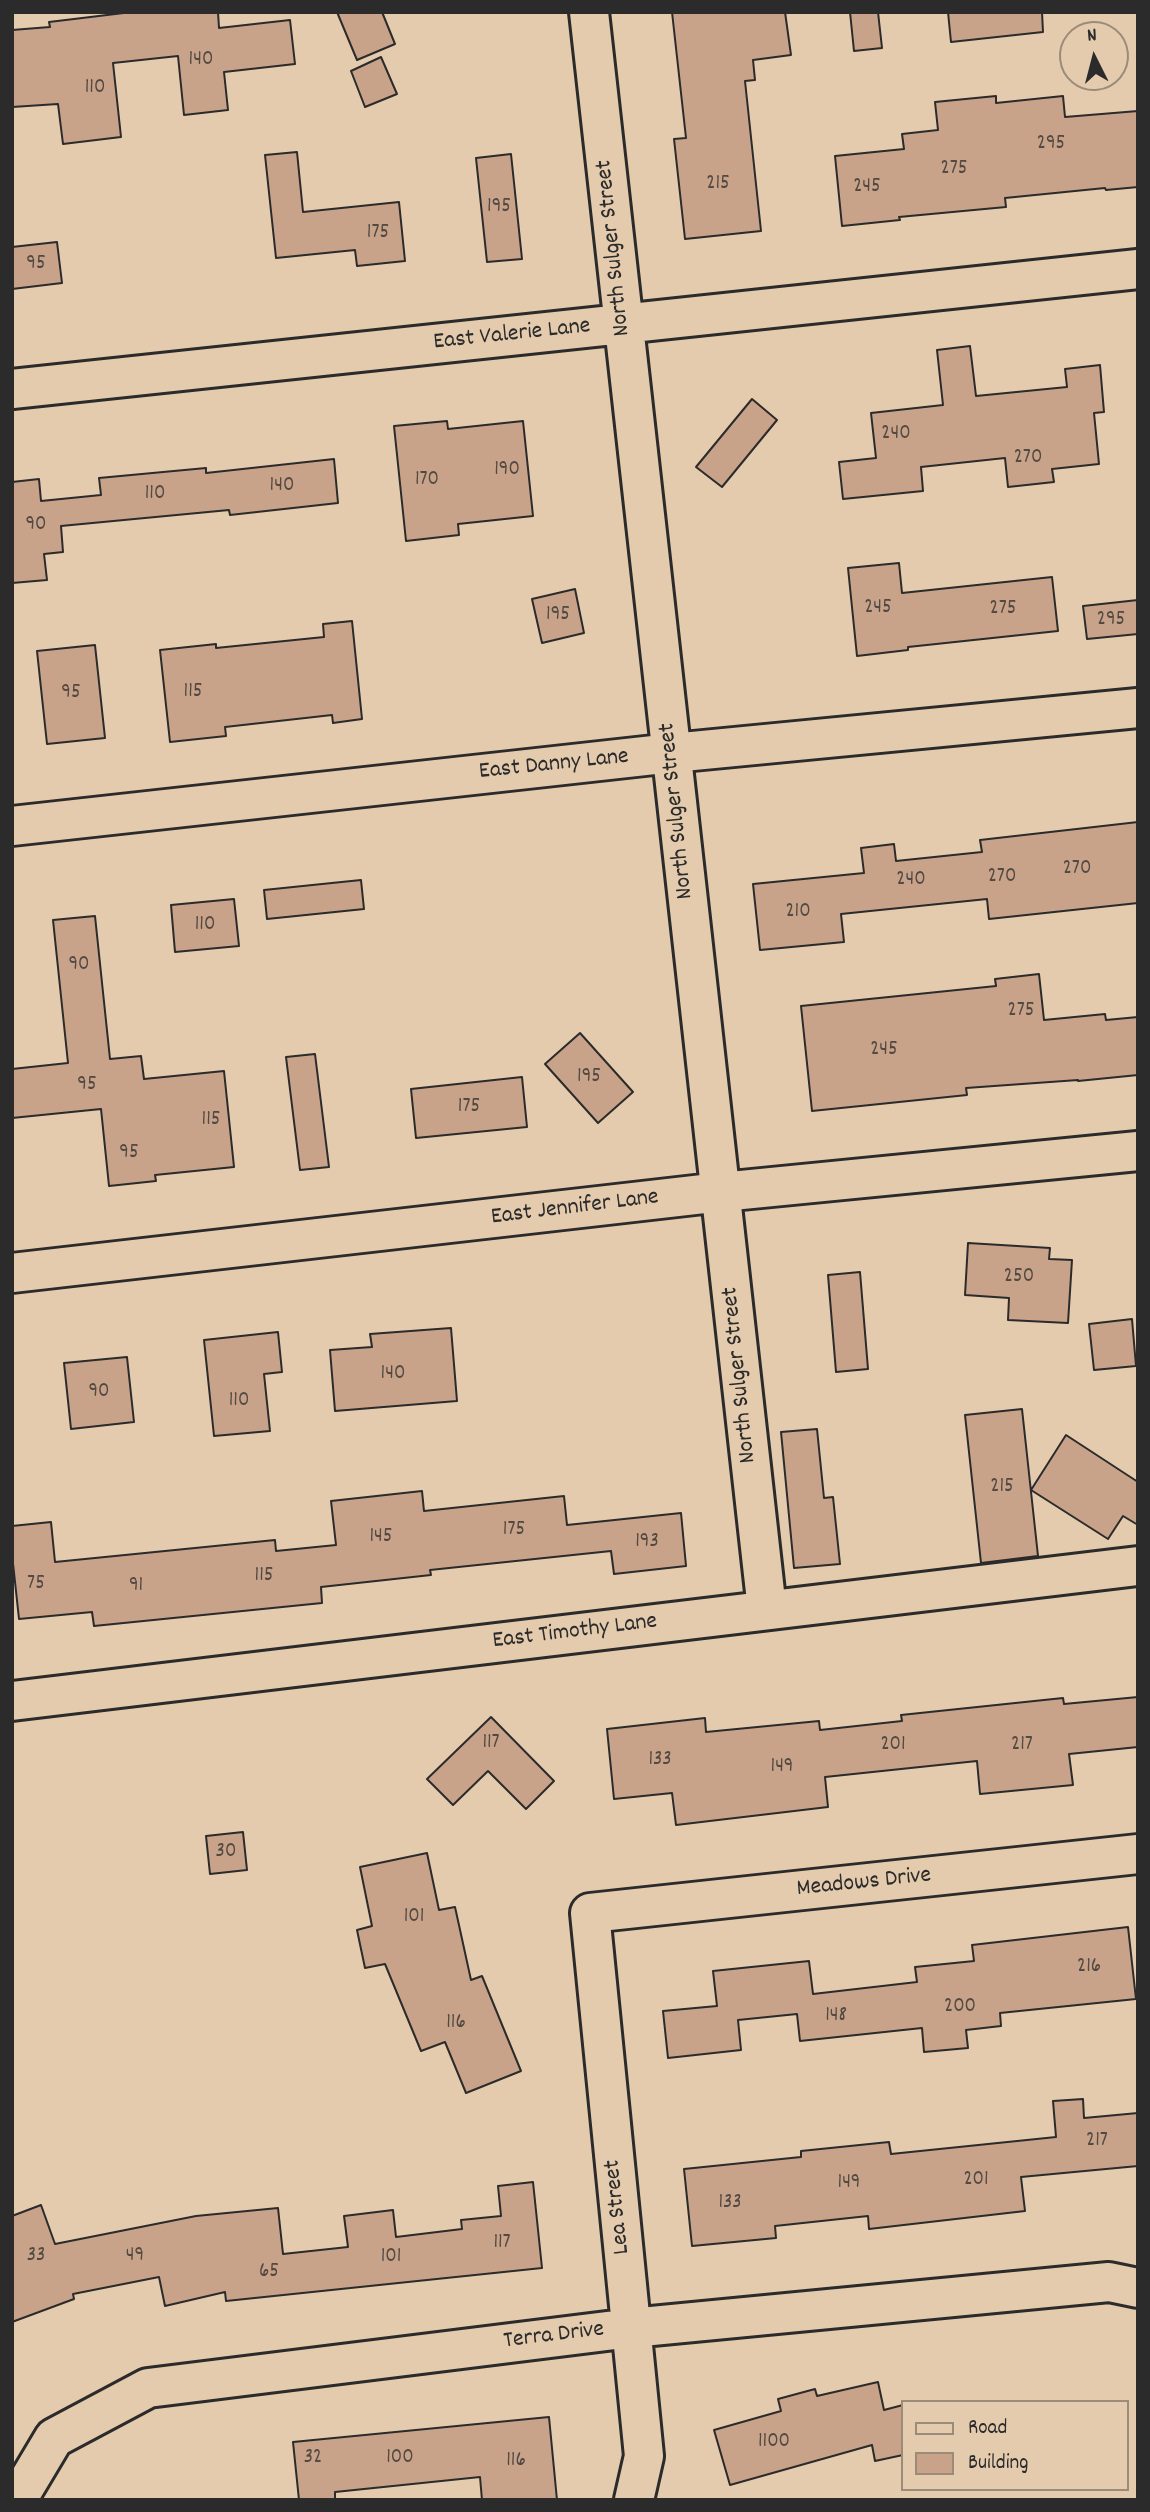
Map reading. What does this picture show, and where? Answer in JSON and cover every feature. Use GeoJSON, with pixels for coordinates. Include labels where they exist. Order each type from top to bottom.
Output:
{"type":"FeatureCollection","features":[{"type":"Feature","properties":{"kind":"street","name":"North Sulger Street"},"geometry":{"type":"LineString","coordinates":[[589,12],[767,1610]]}},
{"type":"Feature","properties":{"kind":"street","name":"East Valerie Lane"},"geometry":{"type":"LineString","coordinates":[[12,389],[1138,269]]}},
{"type":"Feature","properties":{"kind":"street","name":"East Danny Lane"},"geometry":{"type":"LineString","coordinates":[[12,827],[671,753],[1138,708]]}},
{"type":"Feature","properties":{"kind":"street","name":"East Jennifer Lane"},"geometry":{"type":"LineString","coordinates":[[12,1273],[721,1192],[1138,1151]]}},
{"type":"Feature","properties":{"kind":"street","name":"East Timothy Lane"},"geometry":{"type":"LineString","coordinates":[[12,1700],[1138,1566]]}},
{"type":"Feature","properties":{"kind":"street","name":"Meadows Drive"},"geometry":{"type":"LineString","coordinates":[[590,1913],[1138,1854]]}},
{"type":"Feature","properties":{"kind":"street","name":"Lea Street"},"geometry":{"type":"LineString","coordinates":[[590,1913],[643,2456],[635,2500]]}},
{"type":"Feature","properties":{"kind":"street","name":"Terra Drive"},"geometry":{"type":"LineString","coordinates":[[17,2500],[54,2438],[148,2388],[631,2328],[1109,2283],[1138,2288]]}},
{"type":"Feature","properties":{"kind":"building"},"geometry":{"type":"Polygon","coordinates":[[[132,12],[218,12],[219,28],[290,20],[295,64],[224,72],[228,110],[184,115],[178,56],[113,63],[121,137],[63,144],[58,104],[12,107],[12,30],[50,27],[49,22],[132,12]]]}},
{"type":"Feature","properties":{"kind":"building"},"geometry":{"type":"Polygon","coordinates":[[[337,12],[382,12],[395,44],[357,60],[337,12]]]}},
{"type":"Feature","properties":{"kind":"building"},"geometry":{"type":"Polygon","coordinates":[[[672,12],[785,12],[791,55],[753,60],[755,80],[745,81],[761,231],[685,239],[674,139],[686,138],[672,12]]]}},
{"type":"Feature","properties":{"kind":"building"},"geometry":{"type":"Polygon","coordinates":[[[850,12],[878,12],[882,48],[854,51],[850,12]]]}},
{"type":"Feature","properties":{"kind":"building"},"geometry":{"type":"Polygon","coordinates":[[[948,12],[1042,12],[1043,32],[951,42],[948,12]]]}},
{"type":"Feature","properties":{"kind":"building"},"geometry":{"type":"Polygon","coordinates":[[[381,57],[397,94],[365,107],[351,71],[381,57]]]}},
{"type":"Feature","properties":{"kind":"building"},"geometry":{"type":"Polygon","coordinates":[[[996,96],[996,103],[1063,96],[1065,117],[1138,111],[1138,187],[1005,198],[1006,207],[899,217],[900,220],[842,226],[835,156],[904,149],[902,134],[938,130],[935,102],[996,96]]]}},
{"type":"Feature","properties":{"kind":"building"},"geometry":{"type":"Polygon","coordinates":[[[297,152],[303,212],[399,202],[405,261],[357,266],[355,250],[276,258],[265,155],[297,152]]]}},
{"type":"Feature","properties":{"kind":"building"},"geometry":{"type":"Polygon","coordinates":[[[511,154],[522,259],[487,262],[476,158],[511,154]]]}},
{"type":"Feature","properties":{"kind":"building"},"geometry":{"type":"Polygon","coordinates":[[[57,242],[62,283],[12,289],[12,247],[57,242]]]}},
{"type":"Feature","properties":{"kind":"building"},"geometry":{"type":"Polygon","coordinates":[[[970,346],[976,396],[1067,387],[1065,369],[1100,365],[1104,412],[1094,413],[1099,464],[1052,469],[1054,482],[1008,487],[1005,458],[921,467],[923,491],[843,499],[839,462],[876,458],[871,413],[943,405],[937,350],[970,346]]]}},
{"type":"Feature","properties":{"kind":"building"},"geometry":{"type":"Polygon","coordinates":[[[752,399],[777,420],[722,487],[696,467],[752,399]]]}},
{"type":"Feature","properties":{"kind":"building"},"geometry":{"type":"Polygon","coordinates":[[[447,421],[448,429],[523,421],[533,516],[458,524],[459,535],[406,541],[394,426],[447,421]]]}},
{"type":"Feature","properties":{"kind":"building"},"geometry":{"type":"Polygon","coordinates":[[[334,459],[338,503],[230,515],[229,510],[61,526],[63,552],[44,554],[47,580],[12,583],[12,482],[39,479],[41,501],[101,495],[99,478],[206,468],[206,473],[334,459]]]}},
{"type":"Feature","properties":{"kind":"building"},"geometry":{"type":"Polygon","coordinates":[[[899,563],[902,593],[1052,577],[1058,631],[908,647],[908,650],[857,656],[848,568],[899,563]]]}},
{"type":"Feature","properties":{"kind":"building"},"geometry":{"type":"Polygon","coordinates":[[[575,589],[584,633],[542,643],[532,599],[575,589]]]}},
{"type":"Feature","properties":{"kind":"building"},"geometry":{"type":"Polygon","coordinates":[[[1138,600],[1138,634],[1087,639],[1083,606],[1138,600]]]}},
{"type":"Feature","properties":{"kind":"building"},"geometry":{"type":"Polygon","coordinates":[[[352,621],[362,719],[333,723],[332,715],[225,727],[226,736],[170,742],[160,650],[216,644],[216,648],[324,637],[323,624],[352,621]]]}},
{"type":"Feature","properties":{"kind":"building"},"geometry":{"type":"Polygon","coordinates":[[[95,645],[105,738],[47,744],[37,651],[95,645]]]}},
{"type":"Feature","properties":{"kind":"building"},"geometry":{"type":"Polygon","coordinates":[[[1138,822],[1138,903],[989,919],[987,899],[841,914],[844,942],[760,950],[753,884],[864,873],[861,848],[894,844],[896,861],[982,852],[980,840],[1138,822]]]}},
{"type":"Feature","properties":{"kind":"building"},"geometry":{"type":"Polygon","coordinates":[[[361,880],[364,909],[267,919],[264,890],[361,880]]]}},
{"type":"Feature","properties":{"kind":"building"},"geometry":{"type":"Polygon","coordinates":[[[234,899],[239,946],[175,952],[171,905],[234,899]]]}},
{"type":"Feature","properties":{"kind":"building"},"geometry":{"type":"Polygon","coordinates":[[[95,916],[110,1059],[141,1056],[144,1079],[224,1071],[234,1167],[155,1175],[156,1181],[109,1186],[101,1109],[12,1118],[12,1069],[68,1063],[53,920],[95,916]]]}},
{"type":"Feature","properties":{"kind":"building"},"geometry":{"type":"Polygon","coordinates":[[[1039,974],[1044,1020],[1105,1014],[1106,1020],[1138,1017],[1138,1075],[966,1088],[967,1095],[812,1111],[801,1006],[996,986],[995,979],[1039,974]]]}},
{"type":"Feature","properties":{"kind":"building"},"geometry":{"type":"Polygon","coordinates":[[[580,1033],[633,1092],[598,1123],[545,1064],[580,1033]]]}},
{"type":"Feature","properties":{"kind":"building"},"geometry":{"type":"Polygon","coordinates":[[[315,1054],[329,1167],[300,1170],[286,1057],[315,1054]]]}},
{"type":"Feature","properties":{"kind":"building"},"geometry":{"type":"Polygon","coordinates":[[[522,1077],[527,1127],[416,1138],[411,1089],[522,1077]]]}},
{"type":"Feature","properties":{"kind":"building"},"geometry":{"type":"Polygon","coordinates":[[[968,1243],[1050,1248],[1049,1259],[1072,1260],[1068,1323],[1008,1320],[1009,1298],[965,1295],[968,1243]]]}},
{"type":"Feature","properties":{"kind":"building"},"geometry":{"type":"Polygon","coordinates":[[[860,1272],[868,1369],[836,1372],[828,1275],[860,1272]]]}},
{"type":"Feature","properties":{"kind":"building"},"geometry":{"type":"Polygon","coordinates":[[[1132,1319],[1136,1366],[1094,1370],[1089,1324],[1132,1319]]]}},
{"type":"Feature","properties":{"kind":"building"},"geometry":{"type":"Polygon","coordinates":[[[451,1328],[457,1401],[335,1411],[330,1350],[372,1347],[370,1334],[451,1328]]]}},
{"type":"Feature","properties":{"kind":"building"},"geometry":{"type":"Polygon","coordinates":[[[278,1332],[282,1372],[264,1374],[270,1431],[214,1436],[204,1340],[278,1332]]]}},
{"type":"Feature","properties":{"kind":"building"},"geometry":{"type":"Polygon","coordinates":[[[127,1357],[134,1422],[71,1429],[64,1363],[127,1357]]]}},
{"type":"Feature","properties":{"kind":"building"},"geometry":{"type":"Polygon","coordinates":[[[1022,1409],[1038,1556],[981,1563],[965,1415],[1022,1409]]]}},
{"type":"Feature","properties":{"kind":"building"},"geometry":{"type":"Polygon","coordinates":[[[817,1429],[824,1498],[833,1497],[840,1564],[794,1568],[781,1432],[817,1429]]]}},
{"type":"Feature","properties":{"kind":"building"},"geometry":{"type":"Polygon","coordinates":[[[1066,1435],[1138,1482],[1138,1525],[1123,1516],[1108,1539],[1031,1490],[1066,1435]]]}},
{"type":"Feature","properties":{"kind":"building"},"geometry":{"type":"Polygon","coordinates":[[[422,1491],[424,1511],[564,1496],[567,1525],[681,1513],[686,1566],[614,1574],[611,1551],[430,1570],[431,1575],[321,1587],[322,1603],[94,1626],[92,1612],[19,1619],[12,1554],[12,1526],[51,1522],[55,1562],[275,1540],[276,1551],[336,1545],[331,1501],[422,1491]]]}},
{"type":"Feature","properties":{"kind":"building"},"geometry":{"type":"Polygon","coordinates":[[[1138,1697],[1138,1747],[1069,1754],[1073,1785],[980,1794],[977,1761],[825,1777],[828,1807],[676,1825],[672,1793],[614,1799],[607,1729],[705,1718],[706,1732],[819,1721],[820,1730],[902,1721],[901,1715],[1063,1698],[1064,1704],[1138,1697]]]}},
{"type":"Feature","properties":{"kind":"building"},"geometry":{"type":"Polygon","coordinates":[[[491,1717],[554,1781],[526,1809],[488,1771],[453,1805],[427,1779],[491,1717]]]}},
{"type":"Feature","properties":{"kind":"building"},"geometry":{"type":"Polygon","coordinates":[[[243,1832],[247,1870],[210,1874],[206,1836],[243,1832]]]}},
{"type":"Feature","properties":{"kind":"building"},"geometry":{"type":"Polygon","coordinates":[[[427,1853],[439,1910],[455,1907],[471,1980],[482,1976],[521,2071],[466,2093],[445,2042],[421,2051],[385,1964],[365,1968],[357,1930],[372,1926],[360,1867],[427,1853]]]}},
{"type":"Feature","properties":{"kind":"building"},"geometry":{"type":"Polygon","coordinates":[[[1128,1927],[1136,1999],[1000,2013],[1001,2026],[966,2030],[968,2048],[924,2052],[922,2028],[800,2041],[797,2014],[738,2020],[741,2050],[668,2058],[663,2011],[717,2006],[713,1971],[809,1961],[813,1994],[917,1982],[915,1967],[974,1961],[972,1945],[1128,1927]]]}},
{"type":"Feature","properties":{"kind":"building"},"geometry":{"type":"Polygon","coordinates":[[[1083,2099],[1084,2118],[1138,2113],[1138,2166],[1021,2177],[1025,2211],[869,2229],[868,2216],[775,2226],[776,2238],[692,2246],[684,2169],[801,2157],[801,2151],[889,2142],[891,2154],[1056,2137],[1053,2101],[1083,2099]]]}},
{"type":"Feature","properties":{"kind":"building"},"geometry":{"type":"Polygon","coordinates":[[[533,2182],[542,2268],[226,2301],[225,2292],[165,2306],[159,2277],[73,2294],[74,2299],[12,2322],[12,2216],[41,2205],[55,2244],[196,2216],[278,2208],[283,2254],[348,2247],[344,2216],[393,2210],[396,2237],[462,2229],[461,2220],[501,2216],[498,2186],[533,2182]]]}},
{"type":"Feature","properties":{"kind":"building"},"geometry":{"type":"Polygon","coordinates":[[[878,2382],[884,2410],[902,2405],[902,2455],[875,2461],[872,2445],[730,2485],[714,2430],[781,2411],[778,2399],[815,2389],[817,2396],[878,2382]]]}},
{"type":"Feature","properties":{"kind":"building"},"geometry":{"type":"Polygon","coordinates":[[[549,2417],[557,2500],[482,2500],[480,2477],[335,2492],[335,2500],[299,2500],[293,2442],[549,2417]]]}}]}
